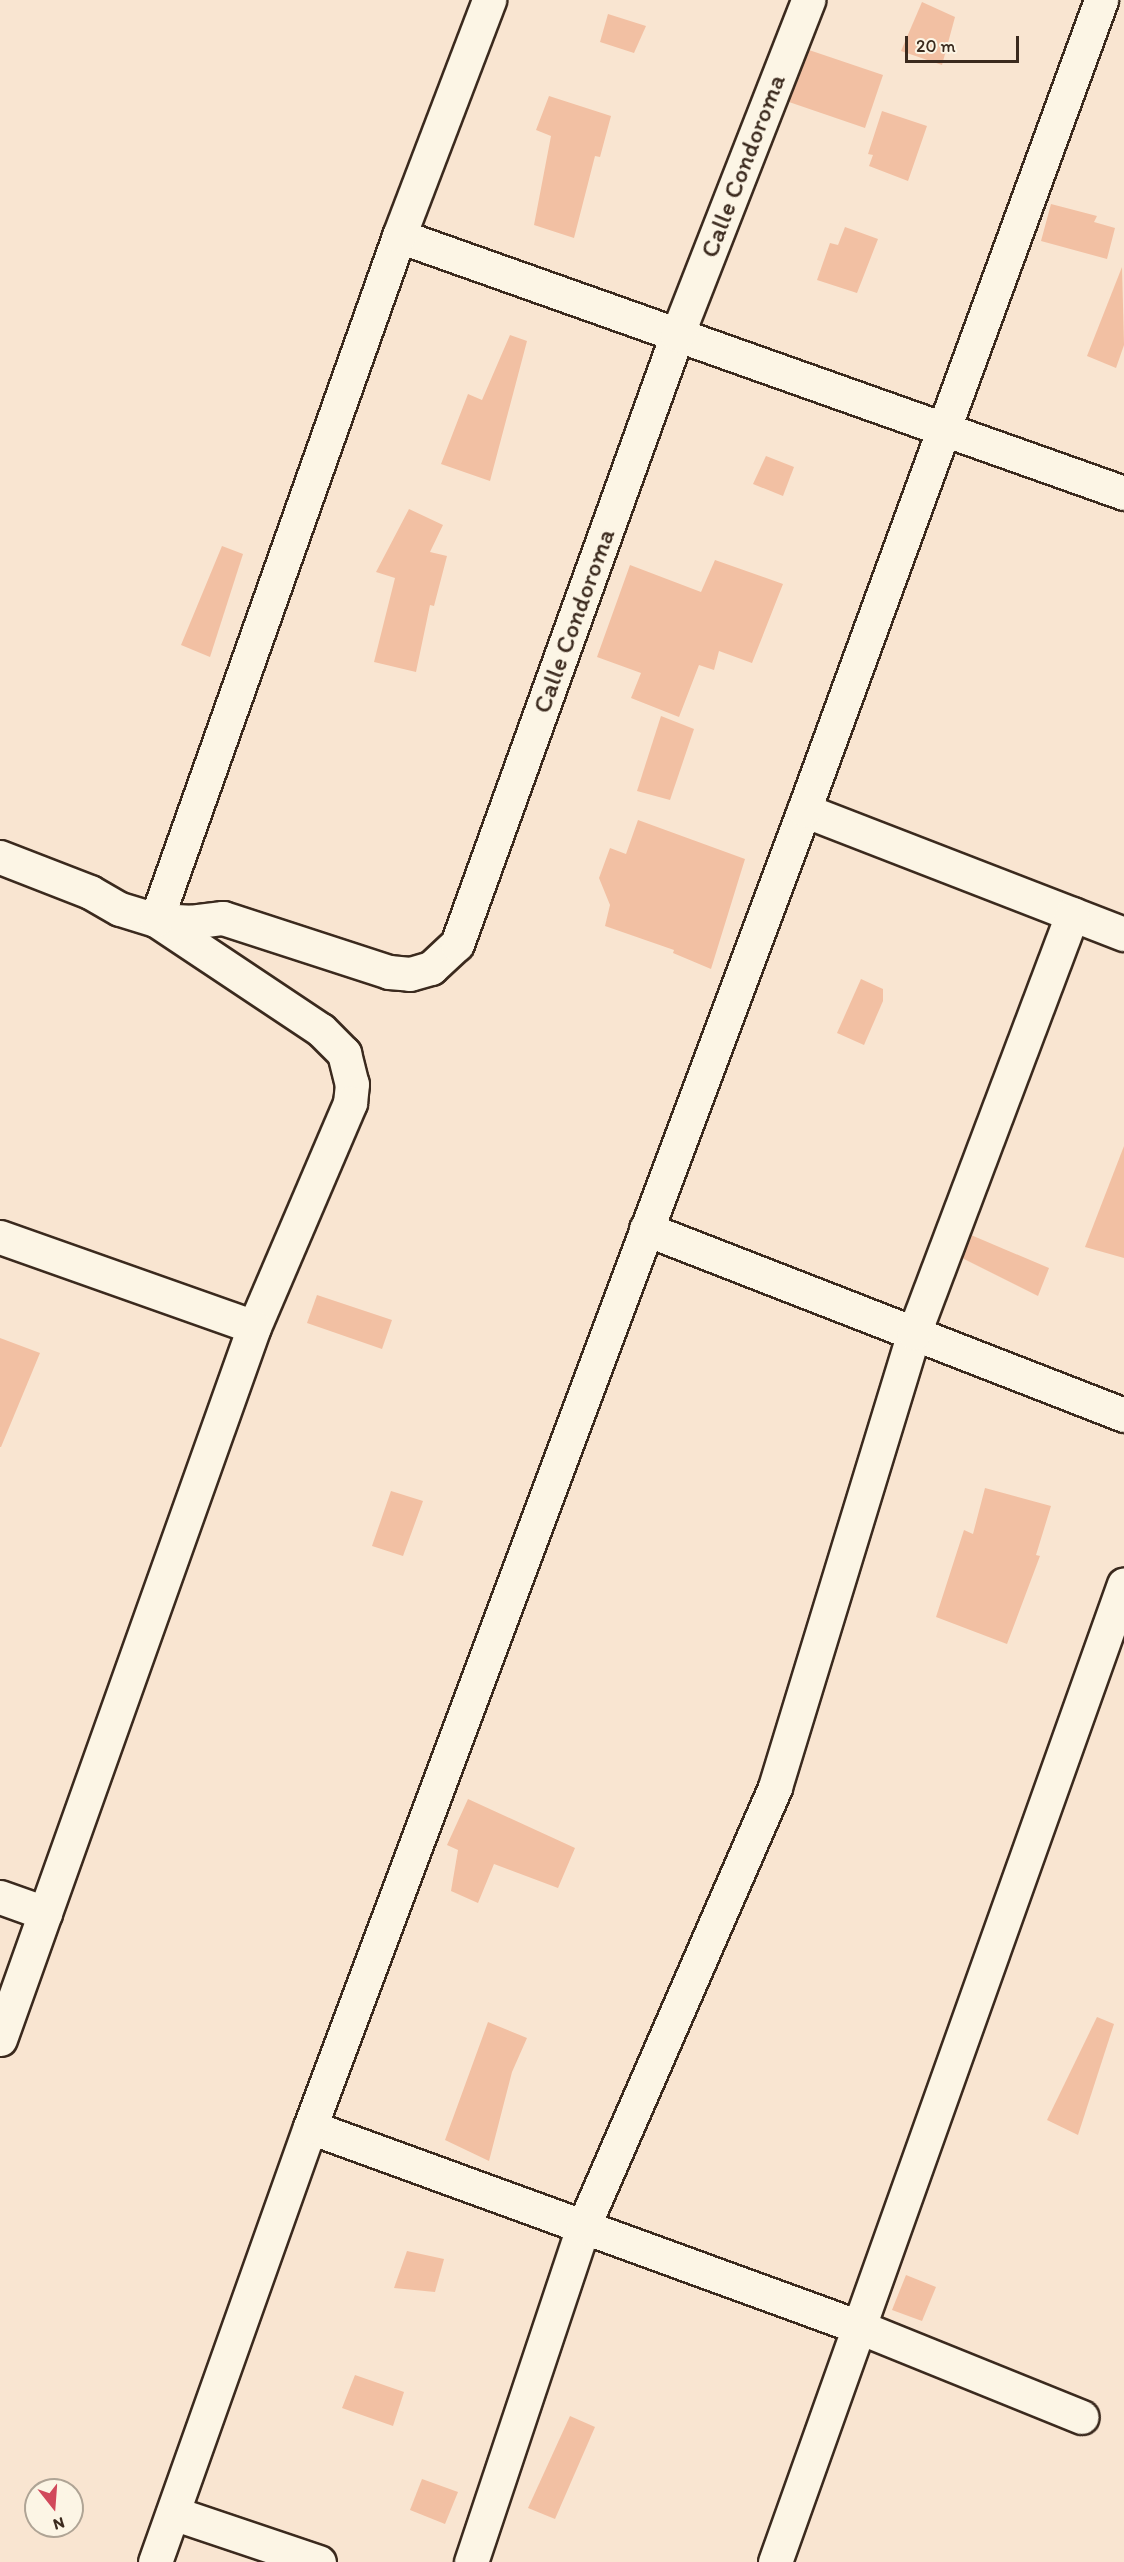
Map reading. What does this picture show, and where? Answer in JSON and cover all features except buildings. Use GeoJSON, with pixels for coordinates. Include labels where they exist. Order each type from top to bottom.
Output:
{"type":"FeatureCollection","features":[{"type":"Feature","properties":{"kind":"street"},"geometry":{"type":"LineString","coordinates":[[156,920],[399,236],[489,0]]}},
{"type":"Feature","properties":{"kind":"street","name":"Calle Condoroma"},"geometry":{"type":"LineString","coordinates":[[156,920],[190,922],[223,918],[389,972],[410,974],[431,968],[447,956],[457,944],[677,335],[808,0]]}},
{"type":"Feature","properties":{"kind":"street"},"geometry":{"type":"LineString","coordinates":[[155,2562],[310,2127],[804,810],[1101,0]]}},
{"type":"Feature","properties":{"kind":"street"},"geometry":{"type":"LineString","coordinates":[[399,236],[1124,493]]}},
{"type":"Feature","properties":{"kind":"street"},"geometry":{"type":"LineString","coordinates":[[804,810],[1124,934]]}},
{"type":"Feature","properties":{"kind":"street"},"geometry":{"type":"LineString","coordinates":[[0,857],[90,892],[120,909],[156,920],[321,1030],[344,1053],[349,1066],[350,1103],[254,1327],[0,2039]]}},
{"type":"Feature","properties":{"kind":"street"},"geometry":{"type":"LineString","coordinates":[[471,2562],[583,2227],[775,1787],[914,1333],[1072,914]]}},
{"type":"Feature","properties":{"kind":"street"},"geometry":{"type":"LineString","coordinates":[[646,1229],[1124,1415]]}},
{"type":"Feature","properties":{"kind":"street"},"geometry":{"type":"LineString","coordinates":[[0,1237],[254,1327]]}},
{"type":"Feature","properties":{"kind":"street"},"geometry":{"type":"LineString","coordinates":[[775,2562],[1124,1584]]}},
{"type":"Feature","properties":{"kind":"street"},"geometry":{"type":"LineString","coordinates":[[0,1897],[45,1913]]}},
{"type":"Feature","properties":{"kind":"street"},"geometry":{"type":"LineString","coordinates":[[310,2127],[860,2327],[1082,2417]]}},
{"type":"Feature","properties":{"kind":"street"},"geometry":{"type":"LineString","coordinates":[[173,2513],[319,2562]]}}]}
